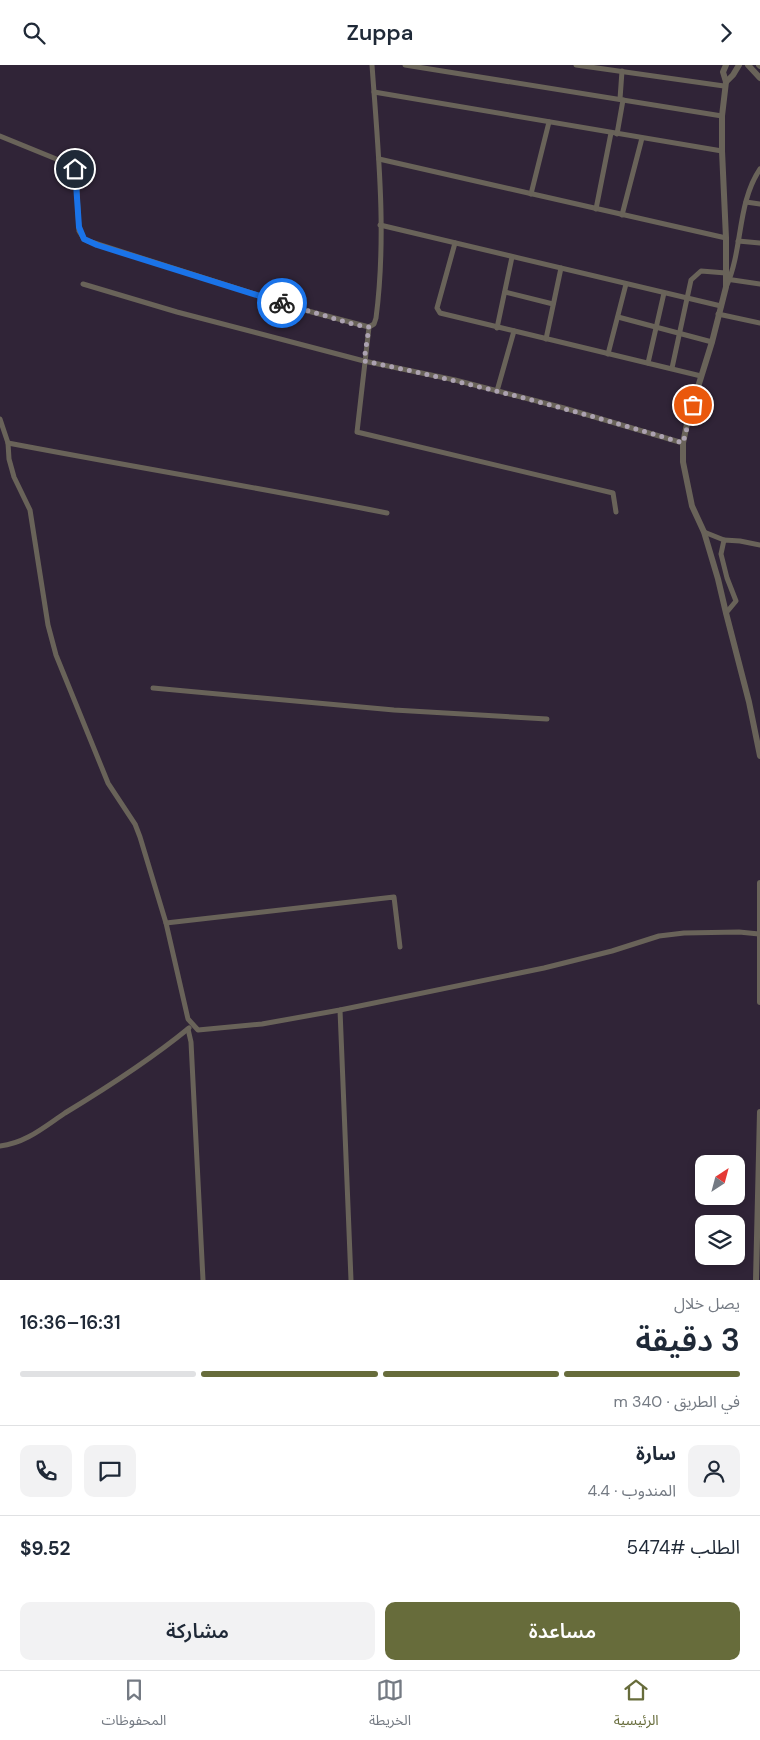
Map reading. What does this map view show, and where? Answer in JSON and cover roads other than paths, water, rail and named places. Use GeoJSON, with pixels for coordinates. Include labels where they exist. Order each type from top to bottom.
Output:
{"type":"FeatureCollection","features":[{"type":"Feature","properties":{"kind":"street"},"geometry":{"type":"LineString","coordinates":[[372,65],[379,159],[380,267],[375,322],[369,327],[364,361],[358,432],[613,493],[616,512]]}},
{"type":"Feature","properties":{"kind":"street"},"geometry":{"type":"LineString","coordinates":[[406,65],[722,116]]}},
{"type":"Feature","properties":{"kind":"street"},"geometry":{"type":"LineString","coordinates":[[576,65],[612,68],[636,73],[725,84]]}},
{"type":"Feature","properties":{"kind":"street"},"geometry":{"type":"LineString","coordinates":[[636,73],[637,65]]}},
{"type":"Feature","properties":{"kind":"street"},"geometry":{"type":"LineString","coordinates":[[726,65],[723,72],[725,84],[722,116],[726,287],[712,342],[688,419],[683,443],[683,462],[692,504],[704,533],[718,579],[749,702],[760,756]]}},
{"type":"Feature","properties":{"kind":"street"},"geometry":{"type":"LineString","coordinates":[[725,84],[739,65]]}},
{"type":"Feature","properties":{"kind":"street"},"geometry":{"type":"LineString","coordinates":[[748,65],[760,78]]}},
{"type":"Feature","properties":{"kind":"street"},"geometry":{"type":"LineString","coordinates":[[617,134],[622,99],[622,71]]}},
{"type":"Feature","properties":{"kind":"street"},"geometry":{"type":"LineString","coordinates":[[374,92],[722,151]]}},
{"type":"Feature","properties":{"kind":"street"},"geometry":{"type":"LineString","coordinates":[[531,194],[549,122]]}},
{"type":"Feature","properties":{"kind":"street"},"geometry":{"type":"LineString","coordinates":[[596,209],[610,133]]}},
{"type":"Feature","properties":{"kind":"street"},"geometry":{"type":"LineString","coordinates":[[0,136],[73,166],[76,173],[80,231],[84,239],[308,311],[369,327]]}},
{"type":"Feature","properties":{"kind":"street"},"geometry":{"type":"LineString","coordinates":[[622,215],[642,138]]}},
{"type":"Feature","properties":{"kind":"street"},"geometry":{"type":"LineString","coordinates":[[379,159],[726,238]]}},
{"type":"Feature","properties":{"kind":"street"},"geometry":{"type":"LineString","coordinates":[[727,277],[738,241],[746,202],[753,181],[760,169]]}},
{"type":"Feature","properties":{"kind":"street"},"geometry":{"type":"LineString","coordinates":[[746,202],[760,204]]}},
{"type":"Feature","properties":{"kind":"street"},"geometry":{"type":"LineString","coordinates":[[380,225],[721,306]]}},
{"type":"Feature","properties":{"kind":"street"},"geometry":{"type":"LineString","coordinates":[[738,241],[760,243]]}},
{"type":"Feature","properties":{"kind":"street"},"geometry":{"type":"LineString","coordinates":[[455,243],[437,308],[438,311],[702,376]]}},
{"type":"Feature","properties":{"kind":"street"},"geometry":{"type":"LineString","coordinates":[[497,327],[512,257]]}},
{"type":"Feature","properties":{"kind":"street"},"geometry":{"type":"LineString","coordinates":[[546,339],[561,268]]}},
{"type":"Feature","properties":{"kind":"street"},"geometry":{"type":"LineString","coordinates":[[672,368],[691,280],[701,271],[760,284]]}},
{"type":"Feature","properties":{"kind":"street"},"geometry":{"type":"LineString","coordinates":[[83,284],[177,312],[364,361],[582,413],[683,443]]}},
{"type":"Feature","properties":{"kind":"street"},"geometry":{"type":"LineString","coordinates":[[608,354],[626,284]]}},
{"type":"Feature","properties":{"kind":"street"},"geometry":{"type":"LineString","coordinates":[[505,292],[553,304]]}},
{"type":"Feature","properties":{"kind":"street"},"geometry":{"type":"LineString","coordinates":[[648,363],[664,293]]}},
{"type":"Feature","properties":{"kind":"street"},"geometry":{"type":"LineString","coordinates":[[718,314],[760,323]]}},
{"type":"Feature","properties":{"kind":"street"},"geometry":{"type":"LineString","coordinates":[[618,317],[712,342]]}},
{"type":"Feature","properties":{"kind":"street"},"geometry":{"type":"LineString","coordinates":[[496,391],[514,331]]}},
{"type":"Feature","properties":{"kind":"street"},"geometry":{"type":"LineString","coordinates":[[0,419],[8,443],[9,459],[14,477],[30,510],[48,625],[56,655],[106,777],[140,837],[166,923],[188,1019],[198,1030],[205,1031],[262,1024],[340,1010],[544,968],[612,951],[659,936],[684,933],[739,932],[759,934]]}},
{"type":"Feature","properties":{"kind":"street"},"geometry":{"type":"LineString","coordinates":[[8,443],[139,468],[271,490],[387,513]]}},
{"type":"Feature","properties":{"kind":"street"},"geometry":{"type":"LineString","coordinates":[[704,533],[724,541],[740,541],[760,545]]}},
{"type":"Feature","properties":{"kind":"street"},"geometry":{"type":"LineString","coordinates":[[724,541],[721,554],[727,578],[736,601],[726,613]]}},
{"type":"Feature","properties":{"kind":"street"},"geometry":{"type":"LineString","coordinates":[[153,687],[394,710],[547,719]]}},
{"type":"Feature","properties":{"kind":"street"},"geometry":{"type":"LineString","coordinates":[[760,883],[760,1001]]}},
{"type":"Feature","properties":{"kind":"street"},"geometry":{"type":"LineString","coordinates":[[166,923],[394,897],[400,947]]}},
{"type":"Feature","properties":{"kind":"street"},"geometry":{"type":"LineString","coordinates":[[340,1010],[351,1280]]}},
{"type":"Feature","properties":{"kind":"street"},"geometry":{"type":"LineString","coordinates":[[0,1146],[26,1139],[115,1083],[192,1025]]}},
{"type":"Feature","properties":{"kind":"street"},"geometry":{"type":"LineString","coordinates":[[188,1029],[191,1041],[203,1280]]}},
{"type":"Feature","properties":{"kind":"street"},"geometry":{"type":"LineString","coordinates":[[756,1280],[760,1112]]}}]}
